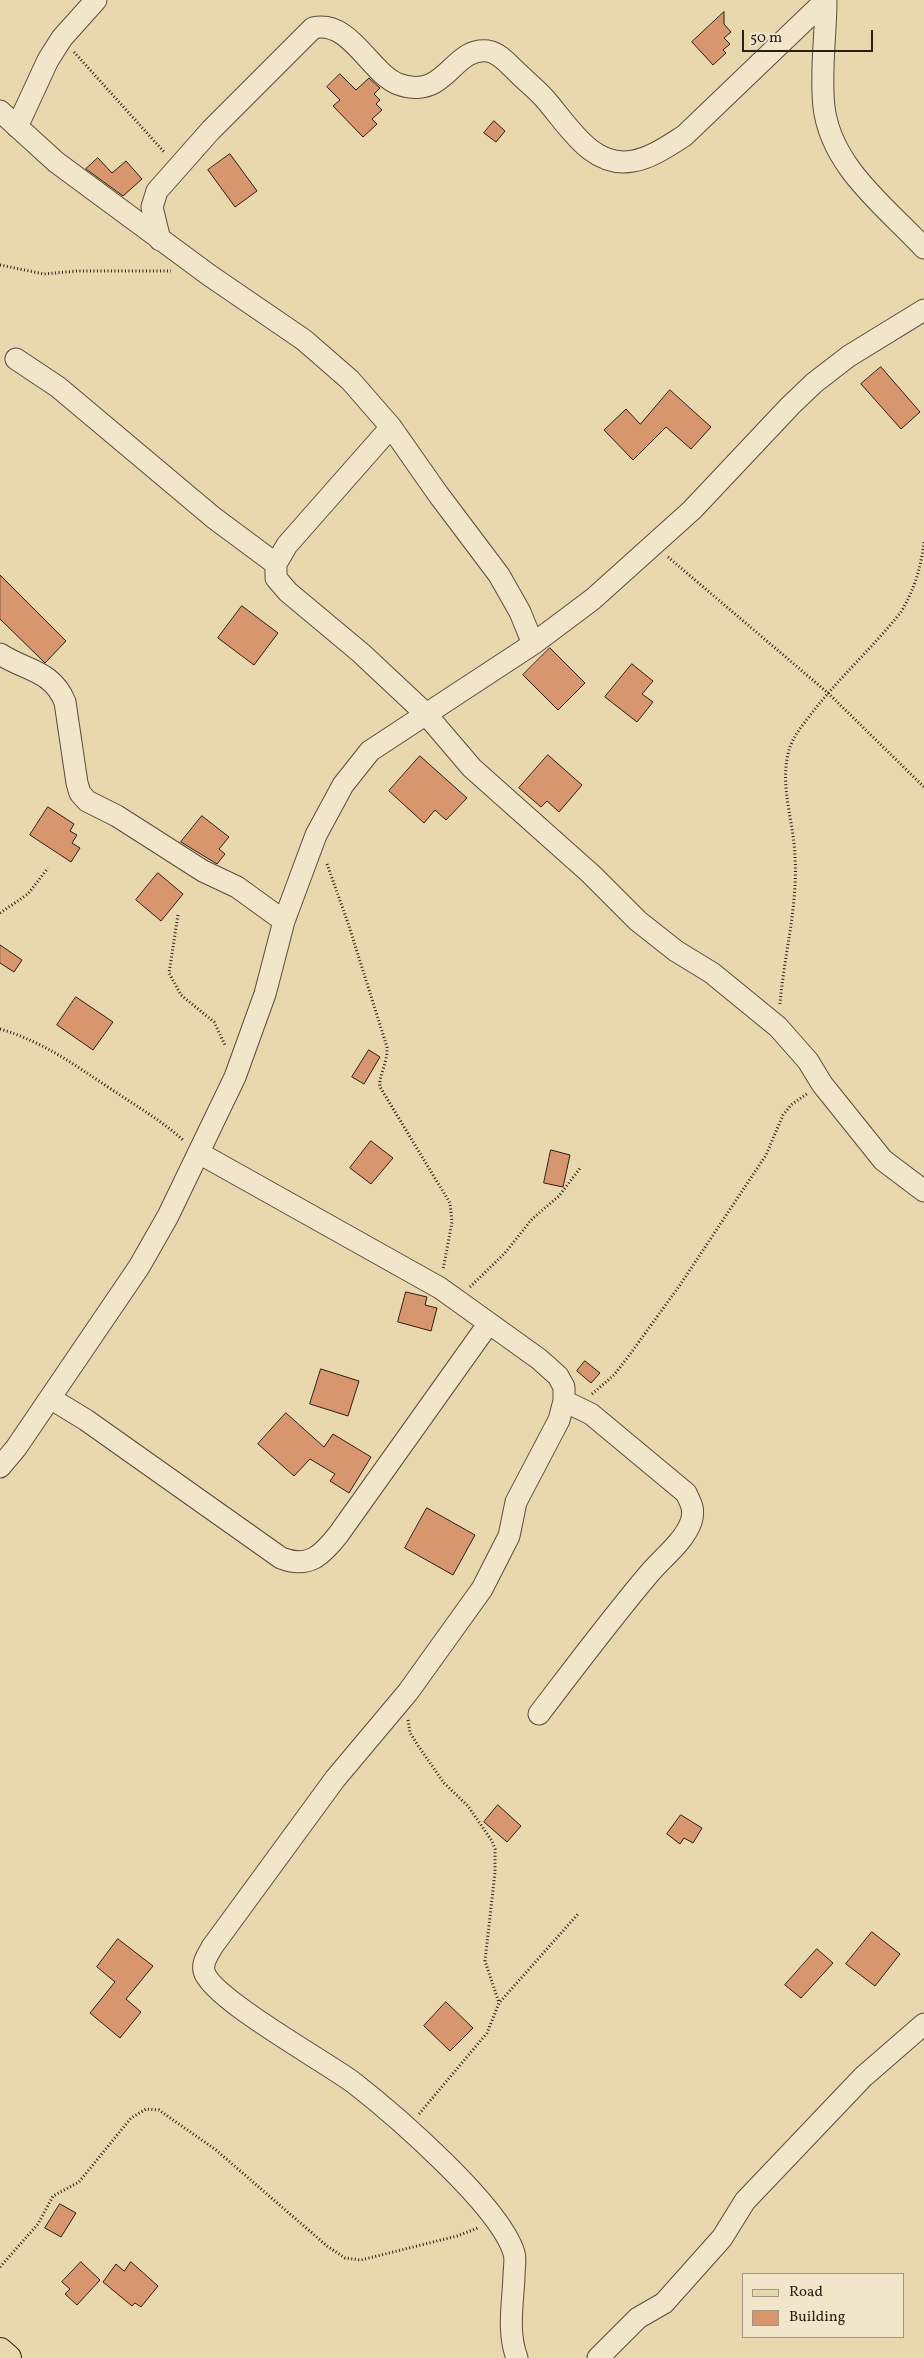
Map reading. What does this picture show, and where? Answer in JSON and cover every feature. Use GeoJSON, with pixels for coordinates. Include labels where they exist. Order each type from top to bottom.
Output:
{"type":"FeatureCollection","features":[{"type":"Feature","properties":{"kind":"main road"},"geometry":{"type":"LineString","coordinates":[[0,2351],[8,2358]]}},
{"type":"Feature","properties":{"kind":"street"},"geometry":{"type":"LineString","coordinates":[[17,127],[48,60],[62,38],[96,0]]}},
{"type":"Feature","properties":{"kind":"street"},"geometry":{"type":"LineString","coordinates":[[160,240],[152,207],[158,191],[177,167],[306,33],[322,26],[343,35],[397,83],[417,88],[426,88],[470,56],[479,52],[494,53],[544,98],[590,151],[602,158],[618,162],[633,162],[657,152],[684,136],[826,0]]}},
{"type":"Feature","properties":{"kind":"street"},"geometry":{"type":"LineString","coordinates":[[826,0],[824,108],[834,140],[853,175],[924,248]]}},
{"type":"Feature","properties":{"kind":"street"},"geometry":{"type":"LineString","coordinates":[[0,111],[56,162],[160,240],[304,340],[350,380],[391,427],[460,525],[499,575],[520,612],[532,644]]}},
{"type":"Feature","properties":{"kind":"street"},"geometry":{"type":"LineString","coordinates":[[0,1467],[16,1448],[138,1267],[168,1216],[236,1076],[265,994],[284,920],[316,835],[343,785],[370,751],[532,644],[593,599],[692,510],[814,383],[849,356],[924,310]]}},
{"type":"Feature","properties":{"kind":"street"},"geometry":{"type":"LineString","coordinates":[[16,360],[58,387],[214,518],[276,564]]}},
{"type":"Feature","properties":{"kind":"street"},"geometry":{"type":"LineString","coordinates":[[391,427],[287,545],[276,564],[276,578],[288,592],[361,654],[425,713],[472,768],[591,874],[638,921],[676,951],[712,973],[778,1027],[808,1061],[822,1084],[883,1160],[924,1190]]}},
{"type":"Feature","properties":{"kind":"street"},"geometry":{"type":"LineString","coordinates":[[0,654],[21,666],[44,675],[60,690],[64,702],[77,783],[80,793],[87,801],[117,816],[203,871],[237,887],[284,920]]}},
{"type":"Feature","properties":{"kind":"street"},"geometry":{"type":"LineString","coordinates":[[199,1153],[448,1294],[540,1359],[558,1376],[571,1403],[631,1445],[686,1493],[692,1506],[691,1523],[539,1714]]}},
{"type":"Feature","properties":{"kind":"street"},"geometry":{"type":"LineString","coordinates":[[50,1398],[86,1420],[282,1558],[293,1562],[302,1562],[312,1560],[326,1550],[338,1535],[488,1324]]}},
{"type":"Feature","properties":{"kind":"street"},"geometry":{"type":"LineString","coordinates":[[517,2358],[511,2329],[514,2254],[498,2221],[451,2170],[408,2128],[354,2083],[233,2003],[213,1986],[204,1973],[204,1963],[212,1947],[335,1779],[408,1692],[482,1589],[509,1536],[516,1502],[571,1403]]}},
{"type":"Feature","properties":{"kind":"street"},"geometry":{"type":"LineString","coordinates":[[598,2358],[638,2318],[664,2304],[722,2238],[745,2201],[863,2077],[924,2024]]}},
{"type":"Feature","properties":{"kind":"path"},"geometry":{"type":"LineString","coordinates":[[62,38],[177,167]]}},
{"type":"Feature","properties":{"kind":"path"},"geometry":{"type":"LineString","coordinates":[[0,265],[44,274],[77,270],[175,271]]}},
{"type":"Feature","properties":{"kind":"path"},"geometry":{"type":"LineString","coordinates":[[778,1027],[784,958],[795,889],[795,856],[786,774],[790,747],[802,726],[828,693],[888,628],[906,605],[917,580],[924,542]]}},
{"type":"Feature","properties":{"kind":"path"},"geometry":{"type":"LineString","coordinates":[[655,545],[828,693],[924,787]]}},
{"type":"Feature","properties":{"kind":"path"},"geometry":{"type":"LineString","coordinates":[[316,835],[348,923],[387,1047],[388,1057],[379,1082],[380,1087],[450,1203],[452,1222],[448,1294]]}},
{"type":"Feature","properties":{"kind":"path"},"geometry":{"type":"LineString","coordinates":[[0,913],[28,894],[48,868]]}},
{"type":"Feature","properties":{"kind":"path"},"geometry":{"type":"LineString","coordinates":[[178,915],[169,963],[169,974],[181,994],[214,1022],[225,1043],[236,1076]]}},
{"type":"Feature","properties":{"kind":"path"},"geometry":{"type":"LineString","coordinates":[[0,1029],[30,1039],[62,1055],[165,1124],[199,1153]]}},
{"type":"Feature","properties":{"kind":"path"},"geometry":{"type":"LineString","coordinates":[[571,1403],[614,1375],[675,1292],[766,1155],[783,1115],[791,1105],[822,1084]]}},
{"type":"Feature","properties":{"kind":"path"},"geometry":{"type":"LineString","coordinates":[[448,1294],[487,1271],[532,1219],[559,1196],[581,1167]]}},
{"type":"Feature","properties":{"kind":"path"},"geometry":{"type":"LineString","coordinates":[[408,1692],[407,1717],[410,1733],[444,1783],[468,1806],[492,1841],[495,1872],[485,1961],[498,2003]]}},
{"type":"Feature","properties":{"kind":"path"},"geometry":{"type":"LineString","coordinates":[[408,2128],[487,2033],[498,2003],[578,1914]]}},
{"type":"Feature","properties":{"kind":"path"},"geometry":{"type":"LineString","coordinates":[[0,2268],[38,2224],[53,2196],[79,2182],[131,2118],[146,2109],[159,2110],[216,2150],[327,2246],[345,2258],[361,2260],[457,2236],[498,2221]]}},
{"type":"Feature","properties":{"kind":"building"},"geometry":{"type":"Polygon","coordinates":[[[724,12],[724,24],[731,32],[724,38],[730,44],[723,50],[726,53],[713,65],[692,42],[724,12]]]}},
{"type":"Feature","properties":{"kind":"building"},"geometry":{"type":"Polygon","coordinates":[[[340,74],[356,90],[369,78],[380,88],[374,94],[380,100],[376,104],[382,110],[372,119],[377,124],[363,137],[333,106],[340,100],[327,87],[340,74]]]}},
{"type":"Feature","properties":{"kind":"building"},"geometry":{"type":"Polygon","coordinates":[[[494,121],[505,131],[496,142],[484,133],[494,121]]]}},
{"type":"Feature","properties":{"kind":"building"},"geometry":{"type":"Polygon","coordinates":[[[230,154],[257,191],[235,207],[208,170],[230,154]]]}},
{"type":"Feature","properties":{"kind":"building"},"geometry":{"type":"Polygon","coordinates":[[[98,158],[112,173],[126,161],[142,179],[123,196],[86,169],[98,158]]]}},
{"type":"Feature","properties":{"kind":"building"},"geometry":{"type":"Polygon","coordinates":[[[881,367],[920,412],[901,429],[861,384],[881,367]]]}},
{"type":"Feature","properties":{"kind":"building"},"geometry":{"type":"Polygon","coordinates":[[[670,390],[711,427],[691,449],[666,427],[633,460],[604,430],[626,409],[640,424],[670,390]]]}},
{"type":"Feature","properties":{"kind":"building"},"geometry":{"type":"Polygon","coordinates":[[[0,575],[66,641],[45,663],[0,619],[0,575]]]}},
{"type":"Feature","properties":{"kind":"building"},"geometry":{"type":"Polygon","coordinates":[[[242,606],[278,633],[254,665],[218,638],[242,606]]]}},
{"type":"Feature","properties":{"kind":"building"},"geometry":{"type":"Polygon","coordinates":[[[550,648],[585,683],[558,710],[523,675],[550,648]]]}},
{"type":"Feature","properties":{"kind":"building"},"geometry":{"type":"Polygon","coordinates":[[[632,664],[653,681],[642,694],[653,702],[637,722],[605,697],[632,664]]]}},
{"type":"Feature","properties":{"kind":"building"},"geometry":{"type":"Polygon","coordinates":[[[548,755],[582,785],[559,812],[547,801],[541,807],[519,788],[548,755]]]}},
{"type":"Feature","properties":{"kind":"building"},"geometry":{"type":"Polygon","coordinates":[[[420,756],[467,798],[446,820],[435,810],[424,823],[389,791],[420,756]]]}},
{"type":"Feature","properties":{"kind":"building"},"geometry":{"type":"Polygon","coordinates":[[[48,807],[74,824],[70,831],[77,835],[72,843],[80,848],[71,862],[30,835],[48,807]]]}},
{"type":"Feature","properties":{"kind":"building"},"geometry":{"type":"Polygon","coordinates":[[[202,816],[229,837],[219,849],[225,854],[217,864],[181,842],[202,816]]]}},
{"type":"Feature","properties":{"kind":"building"},"geometry":{"type":"Polygon","coordinates":[[[158,873],[183,894],[161,921],[136,900],[158,873]]]}},
{"type":"Feature","properties":{"kind":"building"},"geometry":{"type":"Polygon","coordinates":[[[0,945],[22,960],[14,972],[0,963],[0,945]]]}},
{"type":"Feature","properties":{"kind":"building"},"geometry":{"type":"Polygon","coordinates":[[[76,997],[113,1022],[93,1050],[57,1025],[76,997]]]}},
{"type":"Feature","properties":{"kind":"building"},"geometry":{"type":"Polygon","coordinates":[[[369,1050],[380,1057],[364,1084],[352,1077],[369,1050]]]}},
{"type":"Feature","properties":{"kind":"building"},"geometry":{"type":"Polygon","coordinates":[[[371,1141],[393,1158],[371,1184],[350,1168],[371,1141]]]}},
{"type":"Feature","properties":{"kind":"building"},"geometry":{"type":"Polygon","coordinates":[[[551,1150],[570,1155],[563,1187],[544,1183],[551,1150]]]}},
{"type":"Feature","properties":{"kind":"building"},"geometry":{"type":"Polygon","coordinates":[[[406,1292],[427,1297],[425,1305],[437,1308],[431,1331],[398,1322],[406,1292]]]}},
{"type":"Feature","properties":{"kind":"building"},"geometry":{"type":"Polygon","coordinates":[[[585,1361],[600,1373],[591,1383],[577,1371],[585,1361]]]}},
{"type":"Feature","properties":{"kind":"building"},"geometry":{"type":"Polygon","coordinates":[[[321,1369],[359,1381],[348,1416],[310,1404],[321,1369]]]}},
{"type":"Feature","properties":{"kind":"building"},"geometry":{"type":"Polygon","coordinates":[[[286,1413],[324,1447],[333,1434],[371,1457],[349,1493],[330,1481],[335,1474],[310,1459],[294,1476],[258,1444],[286,1413]]]}},
{"type":"Feature","properties":{"kind":"building"},"geometry":{"type":"Polygon","coordinates":[[[427,1508],[475,1535],[453,1575],[405,1548],[427,1508]]]}},
{"type":"Feature","properties":{"kind":"building"},"geometry":{"type":"Polygon","coordinates":[[[498,1805],[521,1826],[507,1842],[484,1822],[498,1805]]]}},
{"type":"Feature","properties":{"kind":"building"},"geometry":{"type":"Polygon","coordinates":[[[681,1815],[702,1828],[693,1843],[684,1838],[680,1844],[667,1834],[681,1815]]]}},
{"type":"Feature","properties":{"kind":"building"},"geometry":{"type":"Polygon","coordinates":[[[872,1932],[900,1954],[875,1986],[846,1964],[872,1932]]]}},
{"type":"Feature","properties":{"kind":"building"},"geometry":{"type":"Polygon","coordinates":[[[118,1939],[153,1966],[126,1999],[141,2012],[120,2038],[90,2013],[115,1982],[97,1967],[118,1939]]]}},
{"type":"Feature","properties":{"kind":"building"},"geometry":{"type":"Polygon","coordinates":[[[817,1949],[833,1963],[801,1998],[785,1985],[817,1949]]]}},
{"type":"Feature","properties":{"kind":"building"},"geometry":{"type":"Polygon","coordinates":[[[446,2002],[473,2028],[450,2051],[424,2026],[446,2002]]]}},
{"type":"Feature","properties":{"kind":"building"},"geometry":{"type":"Polygon","coordinates":[[[60,2204],[76,2213],[61,2237],[45,2228],[60,2204]]]}},
{"type":"Feature","properties":{"kind":"building"},"geometry":{"type":"Polygon","coordinates":[[[81,2262],[100,2280],[77,2305],[65,2294],[70,2289],[62,2282],[81,2262]]]}},
{"type":"Feature","properties":{"kind":"building"},"geometry":{"type":"Polygon","coordinates":[[[131,2262],[158,2286],[141,2307],[135,2303],[132,2306],[103,2282],[116,2264],[124,2271],[131,2262]]]}}]}
